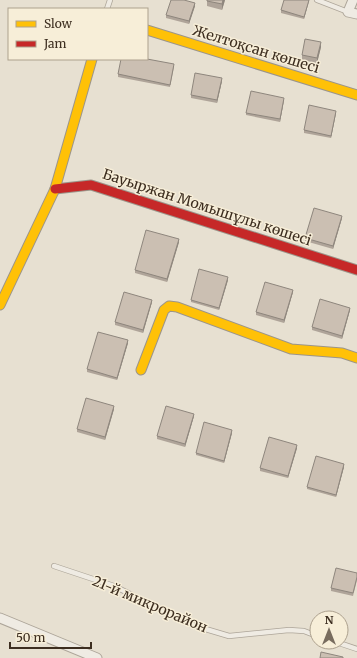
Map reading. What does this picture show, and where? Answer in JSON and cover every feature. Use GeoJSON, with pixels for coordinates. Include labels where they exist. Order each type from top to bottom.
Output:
{"type":"FeatureCollection","features":[{"type":"Feature","properties":{"kind":"street"},"geometry":{"type":"LineString","coordinates":[[353,0],[353,13]]}},
{"type":"Feature","properties":{"kind":"street","name":"Желтоқсан көшесі"},"geometry":{"type":"LineString","coordinates":[[148,30],[357,95]]}},
{"type":"Feature","properties":{"kind":"street"},"geometry":{"type":"LineString","coordinates":[[0,305],[55,189],[92,60]]}},
{"type":"Feature","properties":{"kind":"street","name":"Бауыржан Момышұлы көшесі"},"geometry":{"type":"LineString","coordinates":[[55,189],[91,185],[357,270]]}},
{"type":"Feature","properties":{"kind":"street"},"geometry":{"type":"LineString","coordinates":[[141,370],[164,310],[169,306],[177,307],[291,349],[342,353],[357,358]]}},
{"type":"Feature","properties":{"kind":"street"},"geometry":{"type":"LineString","coordinates":[[0,618],[97,658]]}},
{"type":"Feature","properties":{"kind":"lane"},"geometry":{"type":"LineString","coordinates":[[317,0],[353,13]]}},
{"type":"Feature","properties":{"kind":"lane","name":"21-й микрорайон"},"geometry":{"type":"LineString","coordinates":[[54,566],[114,586],[192,625],[229,636],[289,630],[309,633]]}},
{"type":"Feature","properties":{"kind":"building"},"geometry":{"type":"Polygon","coordinates":[[[171,0],[184,0],[195,3],[189,21],[166,15],[171,0]]]}},
{"type":"Feature","properties":{"kind":"building"},"geometry":{"type":"Polygon","coordinates":[[[207,0],[223,0],[222,4],[207,0]]]}},
{"type":"Feature","properties":{"kind":"building"},"geometry":{"type":"Polygon","coordinates":[[[284,0],[309,0],[304,17],[281,10],[284,0]]]}},
{"type":"Feature","properties":{"kind":"building"},"geometry":{"type":"Polygon","coordinates":[[[305,39],[321,42],[317,58],[302,55],[305,39]]]}},
{"type":"Feature","properties":{"kind":"building"},"geometry":{"type":"Polygon","coordinates":[[[148,59],[174,64],[170,85],[118,74],[121,60],[148,59]]]}},
{"type":"Feature","properties":{"kind":"building"},"geometry":{"type":"Polygon","coordinates":[[[195,73],[222,78],[217,100],[191,95],[195,73]]]}},
{"type":"Feature","properties":{"kind":"building"},"geometry":{"type":"Polygon","coordinates":[[[251,91],[284,98],[280,119],[246,113],[251,91]]]}},
{"type":"Feature","properties":{"kind":"building"},"geometry":{"type":"Polygon","coordinates":[[[309,105],[336,111],[331,136],[304,130],[309,105]]]}},
{"type":"Feature","properties":{"kind":"building"},"geometry":{"type":"Polygon","coordinates":[[[314,208],[342,216],[333,246],[305,238],[314,208]]]}},
{"type":"Feature","properties":{"kind":"building"},"geometry":{"type":"Polygon","coordinates":[[[146,230],[179,239],[167,279],[135,270],[146,230]]]}},
{"type":"Feature","properties":{"kind":"building"},"geometry":{"type":"Polygon","coordinates":[[[199,269],[228,277],[219,308],[191,300],[199,269]]]}},
{"type":"Feature","properties":{"kind":"building"},"geometry":{"type":"Polygon","coordinates":[[[265,282],[293,290],[284,320],[256,312],[265,282]]]}},
{"type":"Feature","properties":{"kind":"building"},"geometry":{"type":"Polygon","coordinates":[[[124,292],[152,300],[143,330],[115,322],[124,292]]]}},
{"type":"Feature","properties":{"kind":"building"},"geometry":{"type":"Polygon","coordinates":[[[320,299],[350,308],[342,336],[312,327],[320,299]]]}},
{"type":"Feature","properties":{"kind":"building"},"geometry":{"type":"Polygon","coordinates":[[[98,332],[128,340],[117,378],[87,369],[98,332]]]}},
{"type":"Feature","properties":{"kind":"building"},"geometry":{"type":"Polygon","coordinates":[[[86,398],[114,406],[105,437],[77,429],[86,398]]]}},
{"type":"Feature","properties":{"kind":"building"},"geometry":{"type":"Polygon","coordinates":[[[166,406],[194,414],[185,444],[157,436],[166,406]]]}},
{"type":"Feature","properties":{"kind":"building"},"geometry":{"type":"Polygon","coordinates":[[[204,422],[232,430],[224,461],[196,453],[204,422]]]}},
{"type":"Feature","properties":{"kind":"building"},"geometry":{"type":"Polygon","coordinates":[[[269,437],[297,445],[288,476],[260,468],[269,437]]]}},
{"type":"Feature","properties":{"kind":"building"},"geometry":{"type":"Polygon","coordinates":[[[316,456],[344,464],[336,495],[307,487],[316,456]]]}},
{"type":"Feature","properties":{"kind":"building"},"geometry":{"type":"Polygon","coordinates":[[[336,568],[357,573],[353,593],[331,588],[336,568]]]}},
{"type":"Feature","properties":{"kind":"building"},"geometry":{"type":"Polygon","coordinates":[[[321,652],[343,657],[343,658],[320,658],[321,652]]]}},
{"type":"Feature","properties":{"kind":"traffic: slow"},"geometry":{"type":"LineString","coordinates":[[148,30],[357,95]]}},
{"type":"Feature","properties":{"kind":"traffic: slow"},"geometry":{"type":"LineString","coordinates":[[0,305],[55,189],[92,60]]}},
{"type":"Feature","properties":{"kind":"traffic: slow"},"geometry":{"type":"LineString","coordinates":[[141,370],[164,310],[169,306],[177,307],[291,349],[342,353],[357,358]]}},
{"type":"Feature","properties":{"kind":"traffic: jam"},"geometry":{"type":"LineString","coordinates":[[55,189],[91,185],[357,270]]}}]}
